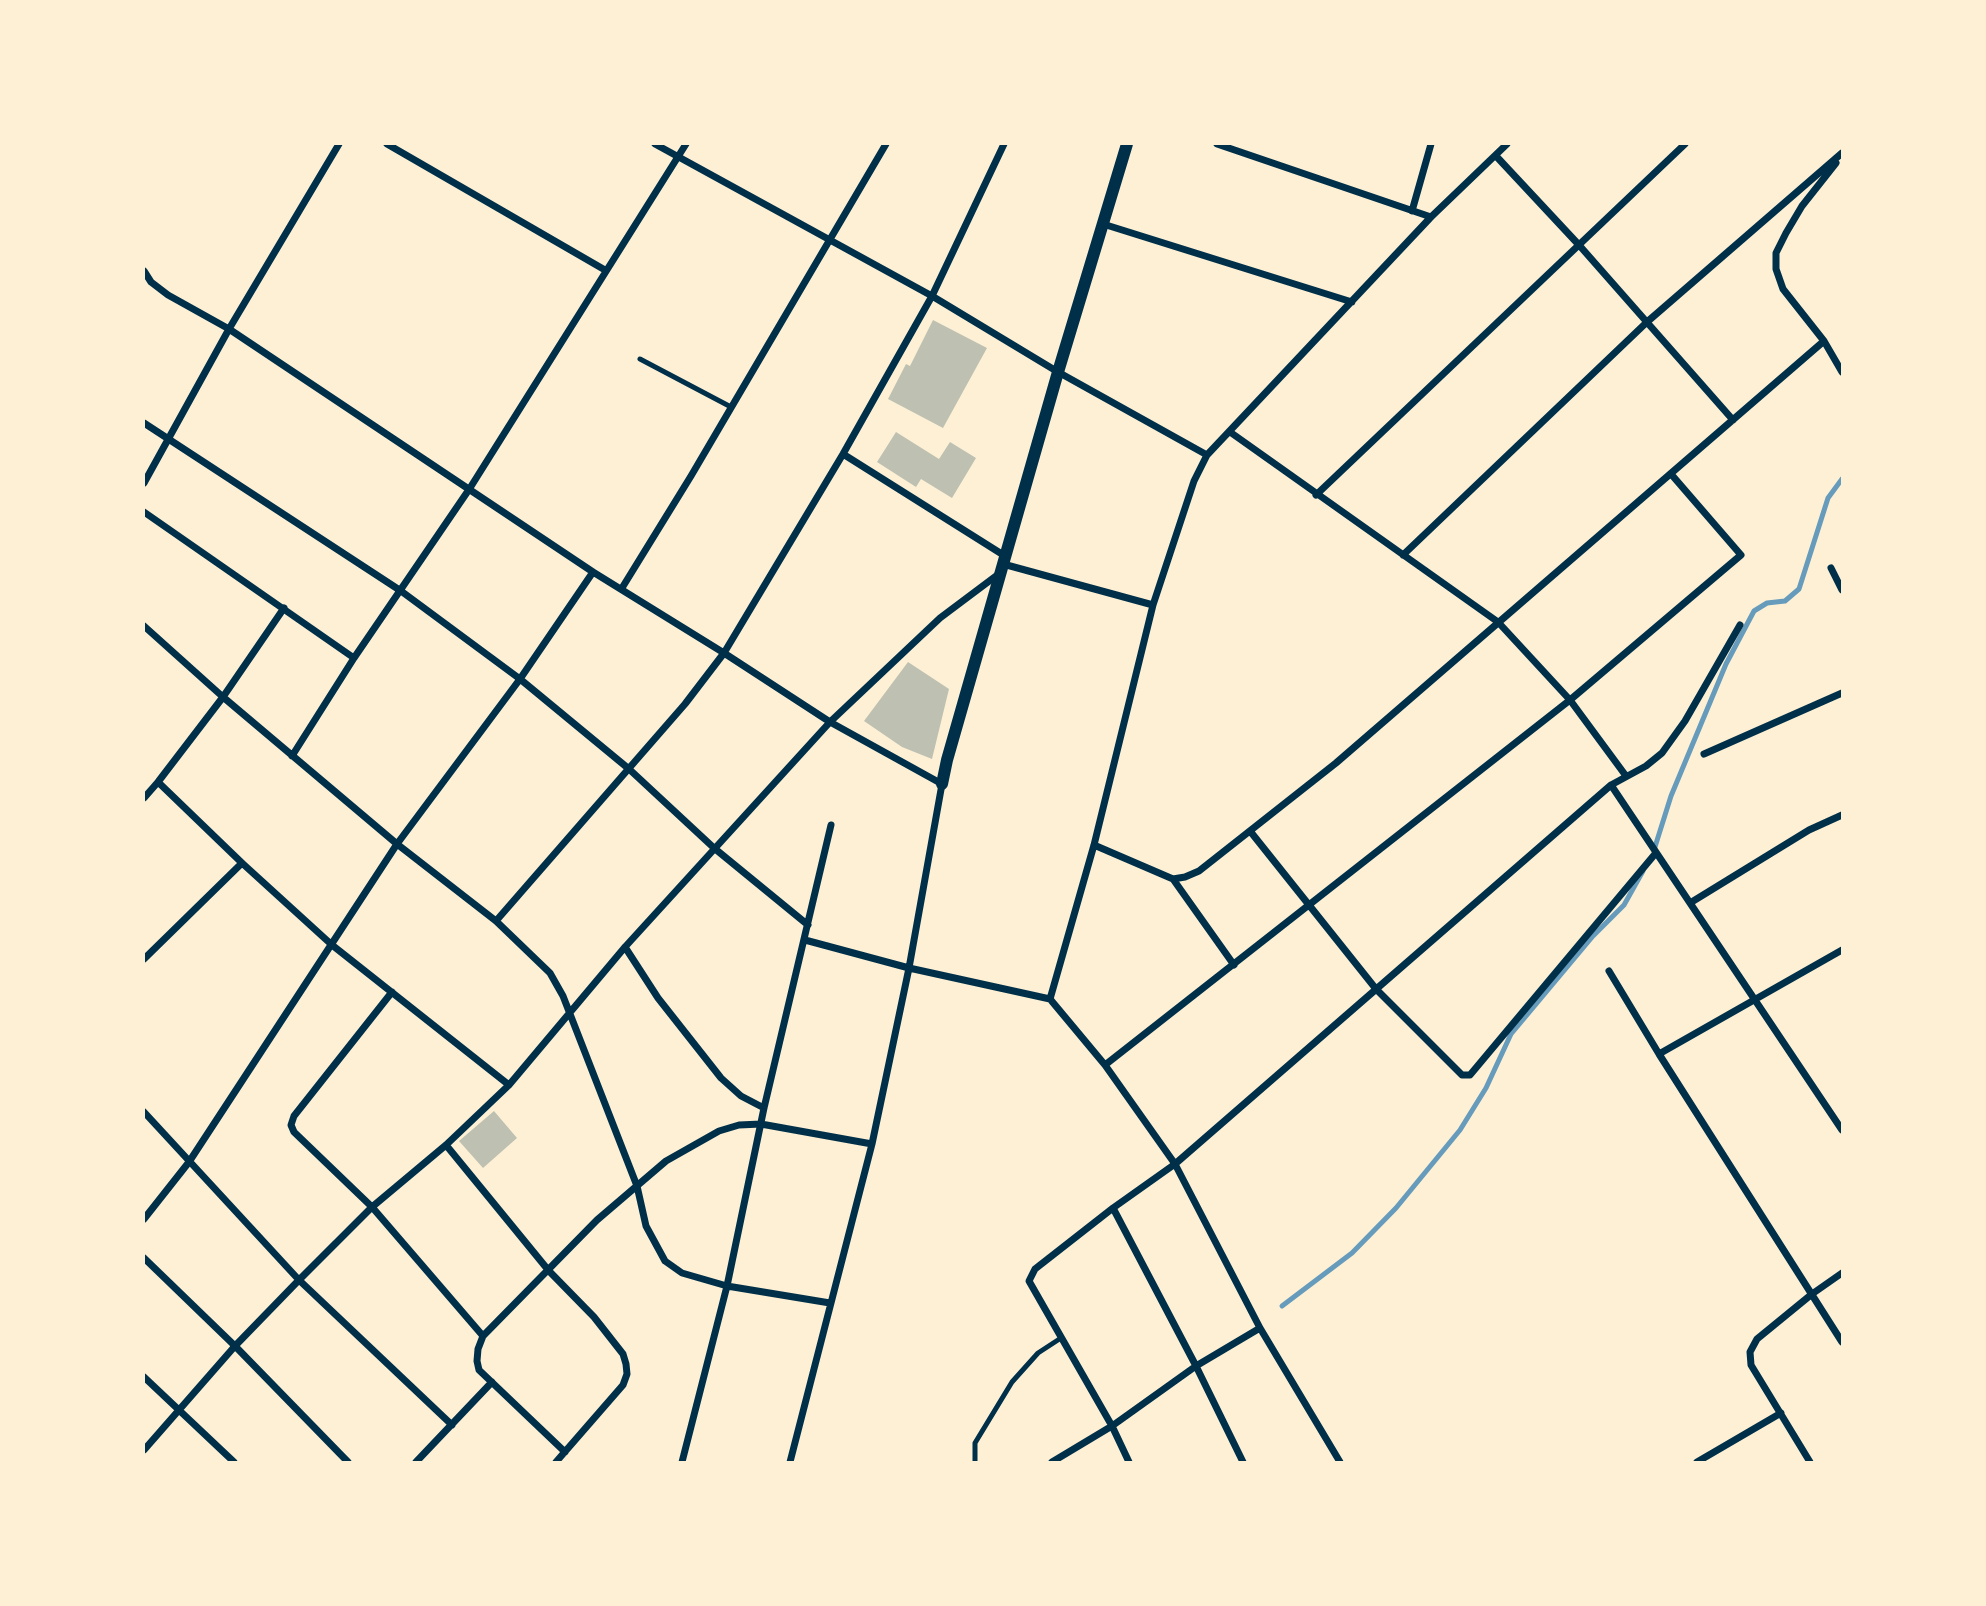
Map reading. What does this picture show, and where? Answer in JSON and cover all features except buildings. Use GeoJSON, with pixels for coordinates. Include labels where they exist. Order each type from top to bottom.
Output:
{"type":"FeatureCollection","features":[{"type":"Feature","properties":{"kind":"street"},"geometry":{"type":"LineString","coordinates":[[144,482],[229,329],[339,144]]}},
{"type":"Feature","properties":{"kind":"street"},"geometry":{"type":"LineString","coordinates":[[387,144],[605,270]]}},
{"type":"Feature","properties":{"kind":"street"},"geometry":{"type":"LineString","coordinates":[[655,144],[932,296],[1058,372],[1207,455]]}},
{"type":"Feature","properties":{"kind":"street"},"geometry":{"type":"LineString","coordinates":[[292,755],[354,658],[470,488],[686,144]]}},
{"type":"Feature","properties":{"kind":"street"},"geometry":{"type":"LineString","coordinates":[[622,589],[886,144]]}},
{"type":"Feature","properties":{"kind":"street"},"geometry":{"type":"LineString","coordinates":[[495,921],[685,704],[724,653],[843,454],[932,296],[1004,144]]}},
{"type":"Feature","properties":{"kind":"street"},"geometry":{"type":"LineString","coordinates":[[790,1462],[872,1144],[909,968],[947,760],[1058,372],[1127,144]]}},
{"type":"Feature","properties":{"kind":"street"},"geometry":{"type":"LineString","coordinates":[[1217,144],[1431,217]]}},
{"type":"Feature","properties":{"kind":"street"},"geometry":{"type":"LineString","coordinates":[[1412,211],[1431,144]]}},
{"type":"Feature","properties":{"kind":"street"},"geometry":{"type":"LineString","coordinates":[[1050,999],[1094,845],[1153,605],[1195,481],[1207,455],[1431,217],[1507,144]]}},
{"type":"Feature","properties":{"kind":"street"},"geometry":{"type":"LineString","coordinates":[[1316,495],[1685,144]]}},
{"type":"Feature","properties":{"kind":"street"},"geometry":{"type":"LineString","coordinates":[[1403,555],[1647,323],[1843,154]]}},
{"type":"Feature","properties":{"kind":"street"},"geometry":{"type":"LineString","coordinates":[[1843,154],[1802,206],[1776,253],[1776,269],[1783,289],[1824,341],[1843,372]]}},
{"type":"Feature","properties":{"kind":"street"},"geometry":{"type":"LineString","coordinates":[[1496,156],[1733,420]]}},
{"type":"Feature","properties":{"kind":"street"},"geometry":{"type":"LineString","coordinates":[[1103,224],[1352,302]]}},
{"type":"Feature","properties":{"kind":"street"},"geometry":{"type":"LineString","coordinates":[[144,271],[151,282],[168,295],[229,329],[593,572],[830,722],[942,784]]}},
{"type":"Feature","properties":{"kind":"street"},"geometry":{"type":"LineString","coordinates":[[144,288],[151,282]]}},
{"type":"Feature","properties":{"kind":"street"},"geometry":{"type":"LineString","coordinates":[[1173,879],[1199,871],[1336,763],[1824,341]]}},
{"type":"Feature","properties":{"kind":"street"},"geometry":{"type":"LineString","coordinates":[[144,423],[401,591],[520,679],[629,769],[714,848],[808,925]]}},
{"type":"Feature","properties":{"kind":"street"},"geometry":{"type":"LineString","coordinates":[[1230,432],[1499,622],[1570,700],[1626,776]]}},
{"type":"Feature","properties":{"kind":"street"},"geometry":{"type":"LineString","coordinates":[[843,454],[1003,564],[1153,605]]}},
{"type":"Feature","properties":{"kind":"street"},"geometry":{"type":"LineString","coordinates":[[1105,1065],[1570,700],[1741,555],[1671,474]]}},
{"type":"Feature","properties":{"kind":"street"},"geometry":{"type":"LineString","coordinates":[[144,512],[354,658]]}},
{"type":"Feature","properties":{"kind":"street"},"geometry":{"type":"LineString","coordinates":[[144,1450],[235,1346],[372,1207],[446,1145],[509,1085],[625,947],[830,722],[940,618],[1003,564]]}},
{"type":"Feature","properties":{"kind":"street"},"geometry":{"type":"LineString","coordinates":[[1830,568],[1843,590]]}},
{"type":"Feature","properties":{"kind":"street"},"geometry":{"type":"LineString","coordinates":[[144,1219],[189,1162],[397,844],[520,679],[593,572]]}},
{"type":"Feature","properties":{"kind":"street"},"geometry":{"type":"LineString","coordinates":[[144,799],[223,697],[284,608]]}},
{"type":"Feature","properties":{"kind":"street"},"geometry":{"type":"LineString","coordinates":[[1129,1462],[1112,1426],[1029,1281],[1035,1269],[1175,1164],[1611,785],[1646,766],[1662,753],[1685,721],[1740,625]]}},
{"type":"Feature","properties":{"kind":"street"},"geometry":{"type":"LineString","coordinates":[[144,626],[223,697],[397,844],[495,921],[550,973],[557,982],[637,1186],[646,1226],[665,1261],[682,1273],[727,1286],[831,1303]]}},
{"type":"Feature","properties":{"kind":"street"},"geometry":{"type":"LineString","coordinates":[[1704,754],[1843,692]]}},
{"type":"Feature","properties":{"kind":"street"},"geometry":{"type":"LineString","coordinates":[[158,782],[332,945],[509,1085]]}},
{"type":"Feature","properties":{"kind":"street"},"geometry":{"type":"LineString","coordinates":[[1611,785],[1843,1130]]}},
{"type":"Feature","properties":{"kind":"street"},"geometry":{"type":"LineString","coordinates":[[1690,903],[1809,830],[1843,815]]}},
{"type":"Feature","properties":{"kind":"street"},"geometry":{"type":"LineString","coordinates":[[682,1462],[727,1286],[764,1108],[831,825]]}},
{"type":"Feature","properties":{"kind":"street"},"geometry":{"type":"LineString","coordinates":[[1250,831],[1376,989],[1462,1075],[1470,1074],[1656,854]]}},
{"type":"Feature","properties":{"kind":"street"},"geometry":{"type":"LineString","coordinates":[[1094,845],[1173,879],[1234,965]]}},
{"type":"Feature","properties":{"kind":"street"},"geometry":{"type":"LineString","coordinates":[[144,959],[242,863]]}},
{"type":"Feature","properties":{"kind":"street"},"geometry":{"type":"LineString","coordinates":[[805,940],[909,968],[1050,999],[1105,1065],[1175,1164],[1260,1328],[1340,1462]]}},
{"type":"Feature","properties":{"kind":"street"},"geometry":{"type":"LineString","coordinates":[[625,947],[658,998],[722,1078],[741,1096],[764,1108]]}},
{"type":"Feature","properties":{"kind":"street"},"geometry":{"type":"LineString","coordinates":[[1659,1054],[1843,950]]}},
{"type":"Feature","properties":{"kind":"street"},"geometry":{"type":"LineString","coordinates":[[1609,971],[1843,1342]]}},
{"type":"Feature","properties":{"kind":"street"},"geometry":{"type":"LineString","coordinates":[[392,992],[294,1116],[291,1125],[294,1132],[372,1207],[484,1336]]}},
{"type":"Feature","properties":{"kind":"street"},"geometry":{"type":"LineString","coordinates":[[144,1112],[299,1280],[452,1424]]}},
{"type":"Feature","properties":{"kind":"street"},"geometry":{"type":"LineString","coordinates":[[565,1452],[479,1370],[477,1361],[484,1336],[597,1220],[666,1161],[719,1131],[739,1125],[761,1124],[872,1144]]}},
{"type":"Feature","properties":{"kind":"street"},"geometry":{"type":"LineString","coordinates":[[446,1145],[549,1271],[594,1317],[623,1354],[627,1374],[623,1385],[556,1462]]}},
{"type":"Feature","properties":{"kind":"street"},"geometry":{"type":"LineString","coordinates":[[1113,1208],[1243,1462]]}},
{"type":"Feature","properties":{"kind":"street"},"geometry":{"type":"LineString","coordinates":[[144,1258],[235,1346],[348,1462]]}},
{"type":"Feature","properties":{"kind":"street"},"geometry":{"type":"LineString","coordinates":[[1810,1462],[1751,1365],[1750,1352],[1757,1339],[1812,1294],[1843,1273]]}},
{"type":"Feature","properties":{"kind":"street"},"geometry":{"type":"LineString","coordinates":[[1052,1462],[1112,1426],[1196,1366],[1260,1328]]}},
{"type":"Feature","properties":{"kind":"street"},"geometry":{"type":"LineString","coordinates":[[144,1377],[234,1462]]}},
{"type":"Feature","properties":{"kind":"street"},"geometry":{"type":"LineString","coordinates":[[416,1462],[492,1382]]}},
{"type":"Feature","properties":{"kind":"street"},"geometry":{"type":"LineString","coordinates":[[1697,1462],[1781,1413]]}},
{"type":"Feature","properties":{"kind":"lane"},"geometry":{"type":"LineString","coordinates":[[640,359],[731,407]]}},
{"type":"Feature","properties":{"kind":"lane"},"geometry":{"type":"LineString","coordinates":[[975,1462],[975,1443],[1012,1382],[1038,1353],[1061,1338]]}},
{"type":"Feature","properties":{"kind":"waterway"},"geometry":{"type":"LineString","coordinates":[[1654,850],[1671,796],[1726,664],[1754,611],[1767,603],[1785,601],[1799,589],[1828,498],[1842,479]]}},
{"type":"Feature","properties":{"kind":"waterway"},"geometry":{"type":"LineString","coordinates":[[1282,1306],[1352,1253],[1396,1208],[1460,1130],[1486,1088],[1511,1034],[1593,936],[1624,905],[1643,871]]}}]}
